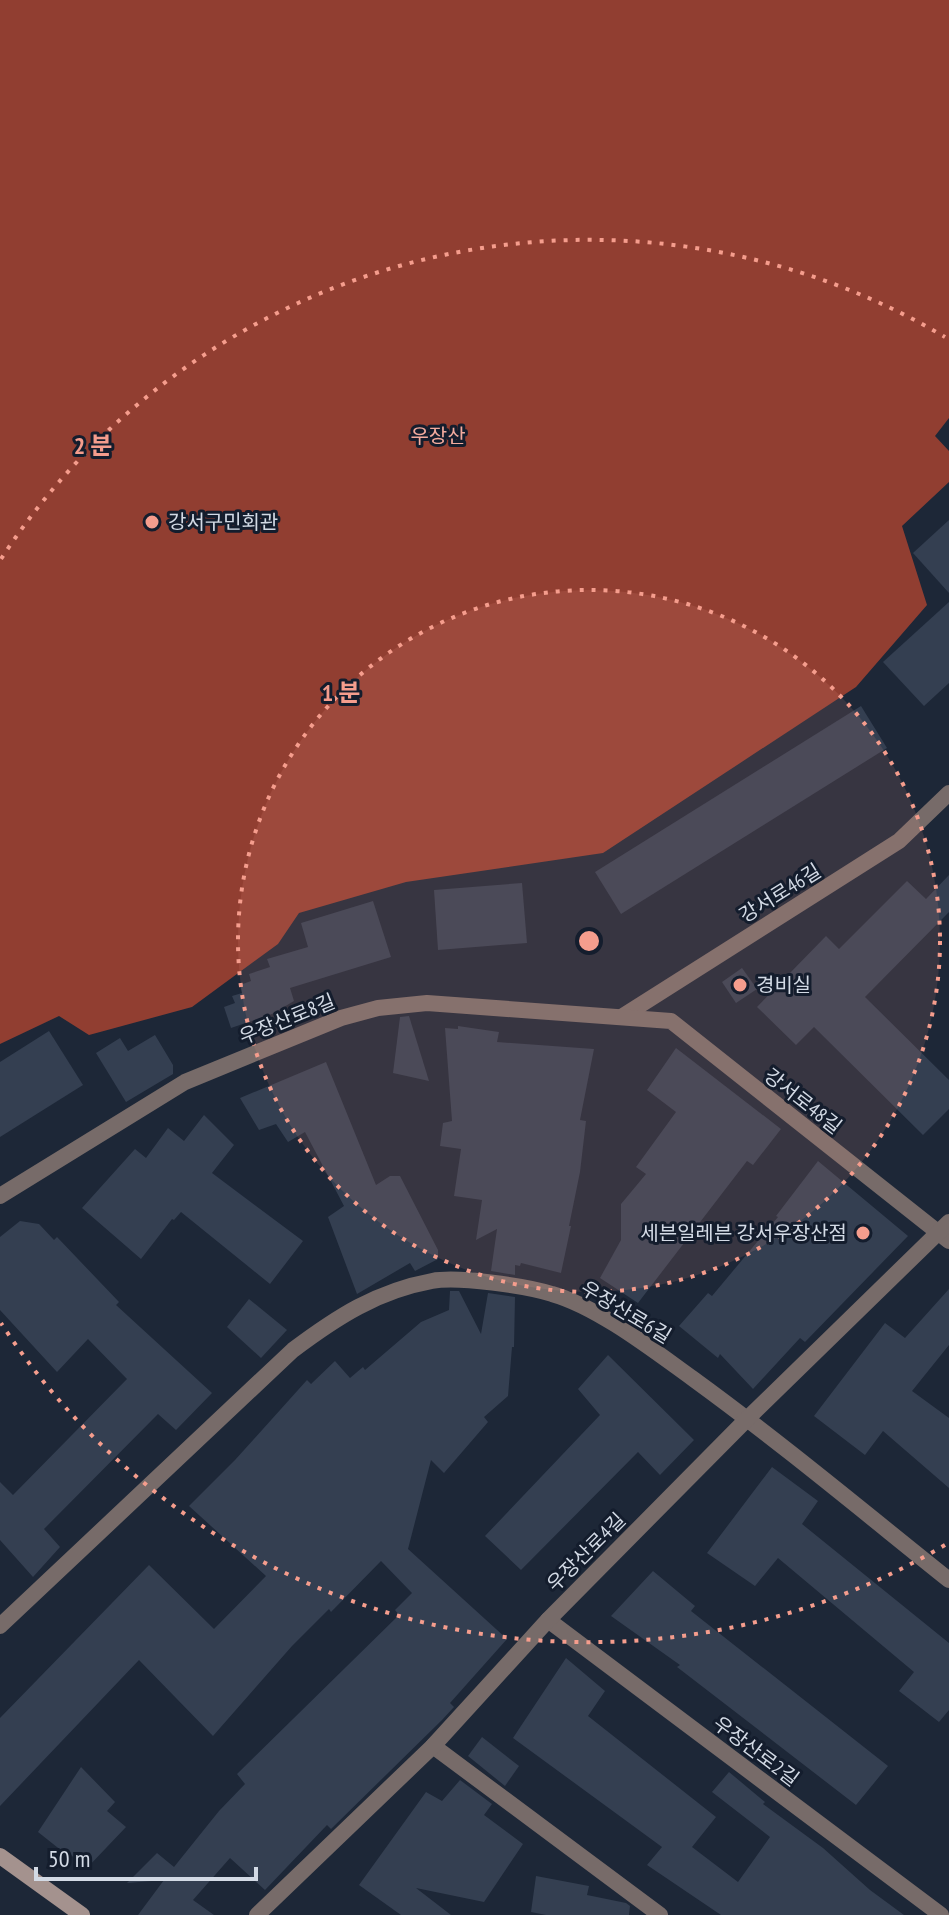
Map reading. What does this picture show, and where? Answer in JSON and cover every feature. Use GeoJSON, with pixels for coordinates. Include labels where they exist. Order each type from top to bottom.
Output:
{"type":"FeatureCollection","features":[{"type":"Feature","properties":{"kind":"street","name":"강서로46길"},"geometry":{"type":"LineString","coordinates":[[623,1016],[899,841],[946,801]]}},
{"type":"Feature","properties":{"kind":"street","name":"우장산로8길"},"geometry":{"type":"LineString","coordinates":[[0,1196],[185,1082],[341,1018],[378,1008],[427,1003],[623,1016]]}},
{"type":"Feature","properties":{"kind":"street","name":"강서로48길"},"geometry":{"type":"LineString","coordinates":[[623,1016],[671,1021],[946,1232]]}},
{"type":"Feature","properties":{"kind":"street","name":"우장산로4길"},"geometry":{"type":"LineString","coordinates":[[257,1915],[433,1746],[548,1620],[747,1419],[946,1232]]}},
{"type":"Feature","properties":{"kind":"street","name":"우장산로6길"},"geometry":{"type":"LineString","coordinates":[[0,1626],[293,1350],[333,1320],[381,1294],[436,1280],[491,1283],[553,1294],[612,1322],[747,1419],[949,1580]]}},
{"type":"Feature","properties":{"kind":"street","name":"우장산로2길"},"geometry":{"type":"LineString","coordinates":[[548,1620],[941,1915]]}},
{"type":"Feature","properties":{"kind":"street"},"geometry":{"type":"LineString","coordinates":[[433,1746],[660,1915]]}},
{"type":"Feature","properties":{"kind":"street"},"geometry":{"type":"LineString","coordinates":[[0,1856],[82,1915]]}},
{"type":"Feature","properties":{"kind":"green space","name":"우장산"},"geometry":{"type":"Polygon","coordinates":[[[0,0],[949,0],[949,418],[935,436],[949,451],[949,482],[902,526],[927,605],[856,687],[603,853],[406,882],[299,913],[278,944],[192,1007],[89,1035],[59,1016],[0,1044],[0,0]]]}},
{"type":"Feature","properties":{"kind":"building"},"geometry":{"type":"Polygon","coordinates":[[[949,520],[949,593],[913,553],[949,520]]]}},
{"type":"Feature","properties":{"kind":"building"},"geometry":{"type":"Polygon","coordinates":[[[949,602],[949,683],[924,706],[883,662],[949,602]]]}},
{"type":"Feature","properties":{"kind":"building"},"geometry":{"type":"Polygon","coordinates":[[[861,706],[887,748],[621,914],[595,872],[861,706]]]}},
{"type":"Feature","properties":{"kind":"building"},"geometry":{"type":"Polygon","coordinates":[[[949,875],[949,912],[865,997],[949,1080],[949,1109],[923,1135],[814,1027],[796,1045],[757,1007],[826,936],[839,949],[907,881],[926,899],[949,875]]]}},
{"type":"Feature","properties":{"kind":"building"},"geometry":{"type":"Polygon","coordinates":[[[522,883],[527,943],[438,950],[434,890],[522,883]]]}},
{"type":"Feature","properties":{"kind":"building"},"geometry":{"type":"Polygon","coordinates":[[[373,901],[391,957],[290,988],[294,1001],[272,1014],[231,1028],[224,1007],[235,1003],[232,996],[242,993],[240,985],[251,981],[249,974],[270,967],[267,959],[308,947],[301,923],[373,901]]]}},
{"type":"Feature","properties":{"kind":"building","name":"경비실"},"geometry":{"type":"Polygon","coordinates":[[[742,968],[757,989],[736,1003],[722,982],[742,968]]]}},
{"type":"Feature","properties":{"kind":"building"},"geometry":{"type":"Polygon","coordinates":[[[409,1016],[429,1081],[393,1073],[400,1017],[409,1016]]]}},
{"type":"Feature","properties":{"kind":"building"},"geometry":{"type":"Polygon","coordinates":[[[458,1026],[499,1032],[497,1042],[594,1049],[580,1120],[586,1121],[580,1172],[561,1273],[521,1263],[520,1266],[515,1265],[515,1275],[491,1271],[497,1229],[476,1240],[482,1200],[454,1196],[461,1149],[440,1146],[443,1123],[452,1121],[445,1028],[458,1029],[458,1026]]]}},
{"type":"Feature","properties":{"kind":"building"},"geometry":{"type":"Polygon","coordinates":[[[49,1031],[83,1085],[0,1137],[0,1062],[49,1031]]]}},
{"type":"Feature","properties":{"kind":"building"},"geometry":{"type":"Polygon","coordinates":[[[155,1035],[173,1065],[173,1074],[126,1102],[96,1053],[120,1038],[128,1051],[155,1035]]]}},
{"type":"Feature","properties":{"kind":"building"},"geometry":{"type":"Polygon","coordinates":[[[676,1048],[781,1129],[753,1165],[747,1161],[638,1303],[600,1278],[621,1240],[621,1204],[646,1174],[636,1167],[676,1112],[647,1090],[676,1048]]]}},
{"type":"Feature","properties":{"kind":"building"},"geometry":{"type":"Polygon","coordinates":[[[326,1062],[376,1185],[390,1176],[400,1176],[438,1250],[438,1259],[415,1271],[410,1263],[357,1294],[328,1217],[344,1206],[305,1132],[288,1142],[276,1124],[259,1130],[240,1098],[326,1062]]]}},
{"type":"Feature","properties":{"kind":"building"},"geometry":{"type":"Polygon","coordinates":[[[204,1115],[234,1145],[212,1173],[303,1241],[270,1284],[181,1212],[141,1259],[82,1208],[135,1149],[146,1158],[168,1128],[184,1141],[204,1115]]]}},
{"type":"Feature","properties":{"kind":"building"},"geometry":{"type":"Polygon","coordinates":[[[818,1161],[908,1236],[805,1342],[800,1338],[753,1389],[720,1354],[718,1358],[679,1326],[708,1293],[712,1296],[778,1217],[818,1161]]]}},
{"type":"Feature","properties":{"kind":"building"},"geometry":{"type":"Polygon","coordinates":[[[20,1221],[39,1224],[54,1240],[57,1237],[119,1302],[116,1305],[212,1393],[176,1430],[158,1414],[44,1529],[60,1547],[33,1577],[0,1540],[0,1482],[13,1495],[127,1379],[88,1339],[57,1372],[0,1310],[0,1237],[20,1221]]]}},
{"type":"Feature","properties":{"kind":"building"},"geometry":{"type":"Polygon","coordinates":[[[949,1289],[949,1345],[912,1391],[949,1418],[949,1488],[883,1431],[865,1455],[814,1416],[885,1323],[905,1338],[949,1289]]]}},
{"type":"Feature","properties":{"kind":"building"},"geometry":{"type":"Polygon","coordinates":[[[450,1291],[459,1291],[481,1334],[488,1293],[515,1297],[514,1347],[508,1396],[484,1417],[488,1422],[444,1473],[431,1460],[408,1549],[507,1639],[450,1703],[454,1707],[442,1720],[331,1829],[327,1825],[265,1890],[230,1858],[193,1900],[214,1915],[138,1915],[164,1880],[127,1883],[157,1853],[174,1867],[245,1784],[237,1774],[399,1615],[395,1610],[412,1593],[381,1561],[292,1646],[213,1736],[139,1660],[0,1806],[0,1718],[149,1565],[214,1629],[266,1576],[189,1506],[307,1380],[311,1384],[335,1361],[350,1378],[363,1367],[365,1370],[421,1322],[449,1310],[450,1291]]]}},
{"type":"Feature","properties":{"kind":"building"},"geometry":{"type":"Polygon","coordinates":[[[249,1299],[287,1330],[261,1358],[227,1327],[249,1299]]]}},
{"type":"Feature","properties":{"kind":"building"},"geometry":{"type":"Polygon","coordinates":[[[608,1355],[694,1440],[660,1475],[638,1452],[521,1570],[485,1536],[600,1415],[578,1389],[608,1355]]]}},
{"type":"Feature","properties":{"kind":"building"},"geometry":{"type":"Polygon","coordinates":[[[772,1467],[818,1501],[802,1524],[949,1643],[949,1710],[939,1722],[899,1691],[914,1672],[778,1558],[755,1586],[707,1553],[772,1467]]]}},
{"type":"Feature","properties":{"kind":"building"},"geometry":{"type":"Polygon","coordinates":[[[653,1571],[695,1606],[691,1611],[888,1766],[856,1805],[677,1667],[680,1665],[611,1616],[653,1571]]]}},
{"type":"Feature","properties":{"kind":"building"},"geometry":{"type":"Polygon","coordinates":[[[566,1658],[605,1691],[588,1716],[716,1817],[692,1847],[738,1882],[770,1837],[712,1792],[729,1772],[765,1802],[763,1804],[823,1848],[870,1890],[904,1915],[721,1915],[647,1865],[662,1847],[513,1738],[566,1658]]]}},
{"type":"Feature","properties":{"kind":"building"},"geometry":{"type":"Polygon","coordinates":[[[482,1737],[519,1766],[505,1786],[468,1756],[482,1737]]]}},
{"type":"Feature","properties":{"kind":"building"},"geometry":{"type":"Polygon","coordinates":[[[81,1767],[115,1802],[107,1811],[126,1827],[86,1869],[38,1832],[81,1767]]]}},
{"type":"Feature","properties":{"kind":"building"},"geometry":{"type":"Polygon","coordinates":[[[460,1780],[492,1804],[484,1815],[523,1844],[484,1902],[416,1888],[451,1915],[401,1915],[359,1885],[426,1792],[442,1801],[460,1780]]]}},
{"type":"Feature","properties":{"kind":"building"},"geometry":{"type":"Polygon","coordinates":[[[536,1876],[589,1886],[587,1895],[626,1903],[630,1906],[629,1915],[546,1915],[531,1912],[536,1876]]]}},
{"type":"Feature","properties":{"kind":"place","name":"강서구민회관"},"geometry":{"type":"Point","coordinates":[152,522]}},
{"type":"Feature","properties":{"kind":"place","name":"경비실"},"geometry":{"type":"Point","coordinates":[740,985]}},
{"type":"Feature","properties":{"kind":"place","name":"세븐일레븐 강서우장산점"},"geometry":{"type":"Point","coordinates":[863,1233]}}]}
